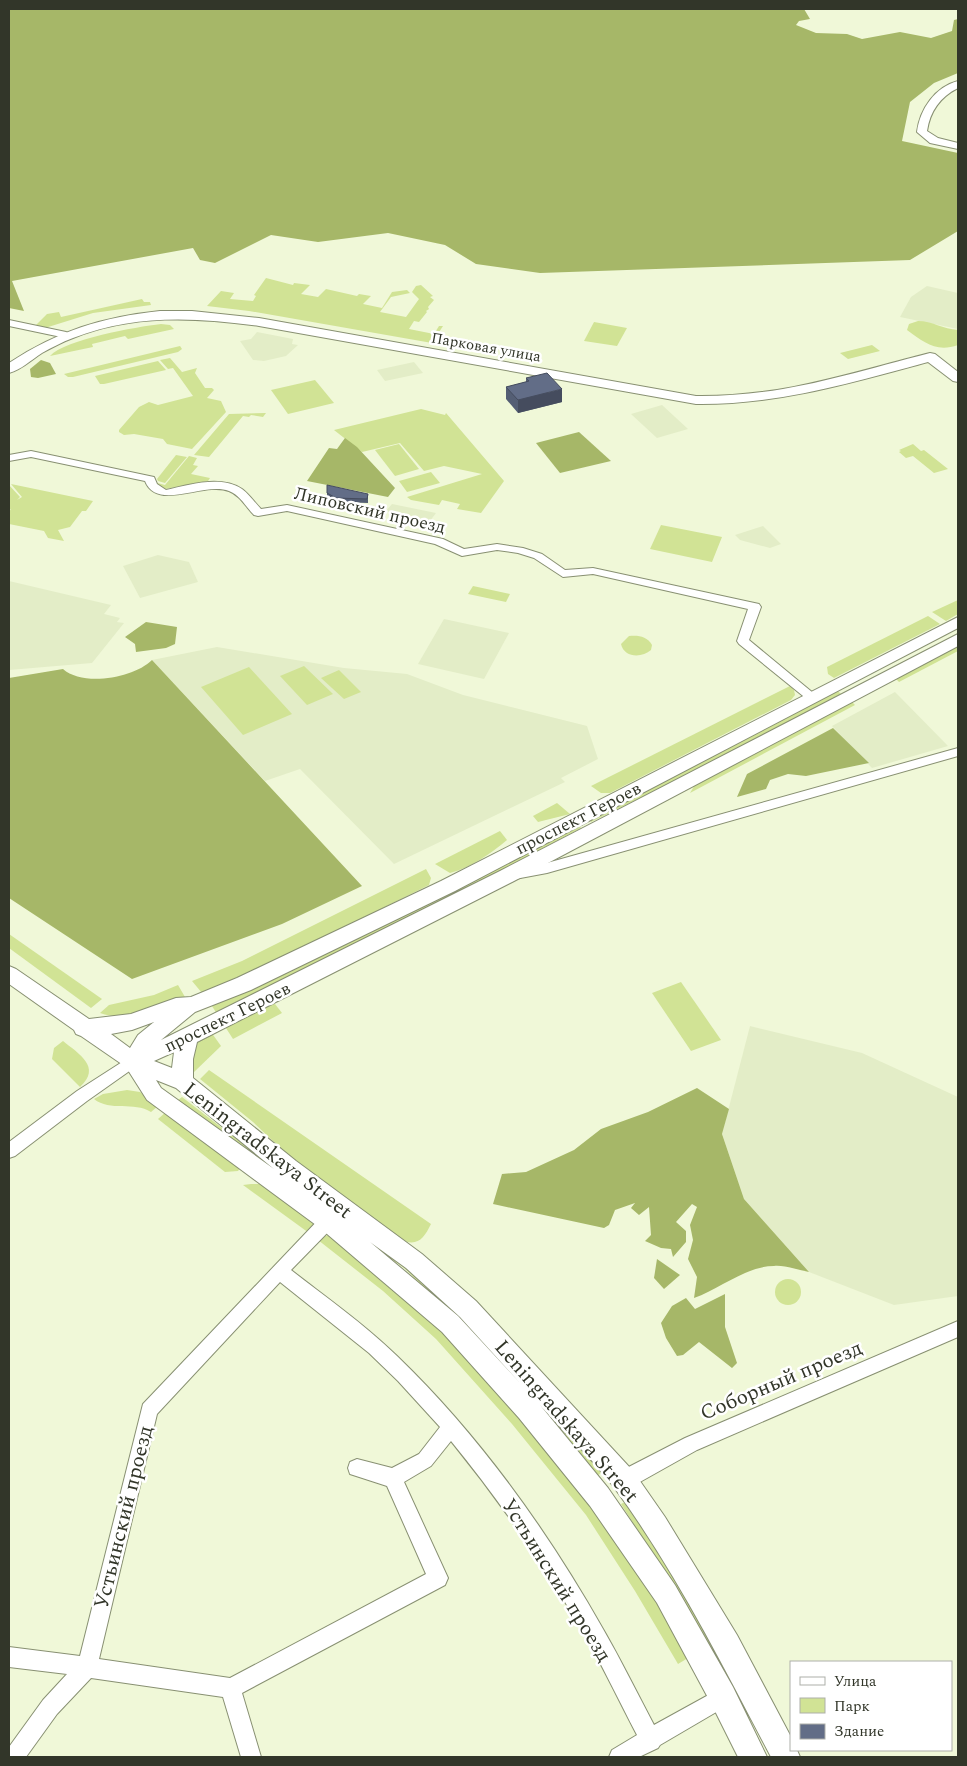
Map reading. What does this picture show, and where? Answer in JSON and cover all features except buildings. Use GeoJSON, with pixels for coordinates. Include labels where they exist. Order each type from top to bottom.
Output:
{"type":"FeatureCollection","features":[{"type":"Feature","properties":{"kind":"main road"},"geometry":{"type":"LineString","coordinates":[[958,84],[942,92],[933,102],[926,114],[922,127],[924,134],[932,140],[958,146]]}},
{"type":"Feature","properties":{"kind":"main road"},"geometry":{"type":"LineString","coordinates":[[922,127],[938,135],[958,139]]}},
{"type":"Feature","properties":{"kind":"main road","name":"Парковая улица"},"geometry":{"type":"LineString","coordinates":[[9,369],[36,351],[66,335],[92,326],[127,319],[167,315],[222,317],[649,393],[720,401],[762,399],[790,394],[930,357],[958,378]]}},
{"type":"Feature","properties":{"kind":"main road","name":"проспект Героев"},"geometry":{"type":"LineString","coordinates":[[83,1028],[113,1026],[132,1022],[176,1006],[192,1005],[244,984],[448,886],[958,622]]}},
{"type":"Feature","properties":{"kind":"main road","name":"проспект Героев"},"geometry":{"type":"LineString","coordinates":[[133,1061],[189,1037],[507,876],[958,639]]}},
{"type":"Feature","properties":{"kind":"main road"},"geometry":{"type":"LineString","coordinates":[[9,974],[83,1028],[133,1061],[145,1040],[192,1005]]}},
{"type":"Feature","properties":{"kind":"main road"},"geometry":{"type":"LineString","coordinates":[[183,1082],[181,1068],[183,1053],[189,1037]]}},
{"type":"Feature","properties":{"kind":"main road","name":"Leningradskaya Street"},"geometry":{"type":"LineString","coordinates":[[133,1061],[183,1082],[244,1130],[288,1168],[414,1261],[468,1309],[624,1480],[656,1526],[727,1645],[786,1757]]}},
{"type":"Feature","properties":{"kind":"main road","name":"Leningradskaya Street"},"geometry":{"type":"LineString","coordinates":[[133,1061],[154,1094],[328,1221],[450,1324],[528,1410],[599,1497],[666,1594],[724,1697],[753,1757]]}},
{"type":"Feature","properties":{"kind":"main road"},"geometry":{"type":"LineString","coordinates":[[599,1497],[624,1480]]}},
{"type":"Feature","properties":{"kind":"street"},"geometry":{"type":"LineString","coordinates":[[9,323],[66,335]]}},
{"type":"Feature","properties":{"kind":"street","name":"Липовский проезд"},"geometry":{"type":"LineString","coordinates":[[9,458],[31,454],[150,479],[153,487],[160,492],[166,493],[209,485],[223,487],[238,490],[258,513],[287,508],[440,541],[462,553],[497,547],[519,550],[538,556],[562,574],[593,571],[755,607],[743,642],[812,698]]}},
{"type":"Feature","properties":{"kind":"street","name":"проспект Героев"},"geometry":{"type":"LineString","coordinates":[[507,876],[547,868],[958,752]]}},
{"type":"Feature","properties":{"kind":"street"},"geometry":{"type":"LineString","coordinates":[[9,1151],[82,1096],[133,1061]]}},
{"type":"Feature","properties":{"kind":"street","name":"Устьинский проезд"},"geometry":{"type":"LineString","coordinates":[[87,1667],[149,1410],[328,1221]]}},
{"type":"Feature","properties":{"kind":"street","name":"Устьинский проезд"},"geometry":{"type":"LineString","coordinates":[[279,1271],[349,1326],[403,1374],[452,1426],[528,1527],[588,1621],[651,1740]]}},
{"type":"Feature","properties":{"kind":"street","name":"Соборный проезд"},"geometry":{"type":"LineString","coordinates":[[624,1480],[691,1444],[958,1329]]}},
{"type":"Feature","properties":{"kind":"street"},"geometry":{"type":"LineString","coordinates":[[357,1468],[393,1478],[426,1460],[452,1426]]}},
{"type":"Feature","properties":{"kind":"street"},"geometry":{"type":"LineString","coordinates":[[9,1657],[231,1688],[438,1578],[393,1478]]}},
{"type":"Feature","properties":{"kind":"street"},"geometry":{"type":"LineString","coordinates":[[14,1757],[50,1707],[87,1667]]}},
{"type":"Feature","properties":{"kind":"street"},"geometry":{"type":"LineString","coordinates":[[231,1688],[251,1757]]}},
{"type":"Feature","properties":{"kind":"street"},"geometry":{"type":"LineString","coordinates":[[619,1757],[724,1697]]}},
{"type":"Feature","properties":{"kind":"shaded area"},"geometry":{"type":"Polygon","coordinates":[[[927,286],[958,293],[958,329],[900,317],[911,297],[927,286]]]}},
{"type":"Feature","properties":{"kind":"shaded area"},"geometry":{"type":"Polygon","coordinates":[[[257,332],[293,339],[292,344],[298,345],[286,356],[264,361],[253,360],[240,341],[251,339],[257,332]]]}},
{"type":"Feature","properties":{"kind":"shaded area"},"geometry":{"type":"Polygon","coordinates":[[[414,362],[423,373],[385,381],[377,370],[414,362]]]}},
{"type":"Feature","properties":{"kind":"shaded area"},"geometry":{"type":"Polygon","coordinates":[[[662,405],[688,429],[657,438],[631,414],[662,405]]]}},
{"type":"Feature","properties":{"kind":"shaded area"},"geometry":{"type":"Polygon","coordinates":[[[392,504],[436,513],[430,521],[386,511],[392,504]]]}},
{"type":"Feature","properties":{"kind":"shaded area"},"geometry":{"type":"Polygon","coordinates":[[[763,526],[781,544],[770,548],[740,540],[735,535],[763,526]]]}},
{"type":"Feature","properties":{"kind":"shaded area"},"geometry":{"type":"Polygon","coordinates":[[[158,555],[189,562],[198,582],[140,598],[123,566],[158,555]]]}},
{"type":"Feature","properties":{"kind":"shaded area"},"geometry":{"type":"Polygon","coordinates":[[[9,581],[111,605],[104,614],[120,618],[117,622],[124,623],[92,663],[9,670],[9,581]]]}},
{"type":"Feature","properties":{"kind":"shaded area"},"geometry":{"type":"Polygon","coordinates":[[[444,619],[509,633],[484,679],[418,664],[444,619]]]}},
{"type":"Feature","properties":{"kind":"shaded area"},"geometry":{"type":"Polygon","coordinates":[[[217,647],[344,668],[407,674],[463,695],[587,726],[598,759],[561,778],[565,782],[394,864],[300,769],[265,781],[152,660],[217,647]]]}},
{"type":"Feature","properties":{"kind":"shaded area"},"geometry":{"type":"Polygon","coordinates":[[[895,692],[948,746],[872,768],[832,726],[895,692]]]}},
{"type":"Feature","properties":{"kind":"shaded area"},"geometry":{"type":"Polygon","coordinates":[[[750,1026],[862,1053],[958,1097],[958,1296],[894,1305],[809,1272],[744,1199],[722,1134],[750,1026]]]}},
{"type":"Feature","properties":{"kind":"green space"},"geometry":{"type":"Polygon","coordinates":[[[9,9],[804,9],[810,19],[799,21],[796,25],[816,33],[847,34],[862,39],[900,32],[931,38],[952,31],[954,20],[958,19],[958,73],[934,83],[910,102],[902,141],[958,153],[958,231],[910,260],[540,273],[476,264],[445,245],[388,233],[318,242],[271,235],[215,263],[200,260],[193,248],[12,281],[24,311],[9,308],[9,9]]]}},
{"type":"Feature","properties":{"kind":"green space"},"geometry":{"type":"Polygon","coordinates":[[[266,278],[293,285],[294,283],[310,285],[301,294],[318,297],[326,289],[357,296],[359,294],[371,296],[363,304],[382,308],[392,292],[407,290],[410,293],[391,297],[380,312],[406,317],[419,299],[412,292],[416,286],[421,285],[433,296],[430,297],[434,300],[419,322],[414,321],[409,329],[434,334],[439,326],[443,326],[432,343],[249,311],[207,306],[221,291],[234,293],[230,299],[253,301],[256,296],[254,295],[266,278]]]}},
{"type":"Feature","properties":{"kind":"green space"},"geometry":{"type":"Polygon","coordinates":[[[142,299],[144,302],[150,302],[151,305],[93,313],[45,328],[35,326],[47,314],[59,312],[61,317],[142,299]]]}},
{"type":"Feature","properties":{"kind":"green space"},"geometry":{"type":"Polygon","coordinates":[[[918,321],[958,330],[958,345],[943,348],[925,342],[907,330],[909,324],[918,321]]]}},
{"type":"Feature","properties":{"kind":"green space"},"geometry":{"type":"Polygon","coordinates":[[[594,322],[627,328],[617,346],[584,341],[594,322]]]}},
{"type":"Feature","properties":{"kind":"green space"},"geometry":{"type":"Polygon","coordinates":[[[161,324],[170,325],[174,329],[128,339],[125,336],[92,344],[93,347],[50,356],[58,350],[86,339],[161,324]]]}},
{"type":"Feature","properties":{"kind":"green space"},"geometry":{"type":"Polygon","coordinates":[[[872,345],[880,351],[848,359],[840,353],[872,345]]]}},
{"type":"Feature","properties":{"kind":"green space"},"geometry":{"type":"Polygon","coordinates":[[[180,346],[182,349],[178,352],[73,377],[68,377],[64,374],[180,346]]]}},
{"type":"Feature","properties":{"kind":"green space"},"geometry":{"type":"Polygon","coordinates":[[[170,358],[182,372],[197,368],[195,373],[205,388],[212,388],[214,390],[207,398],[221,401],[226,412],[192,449],[167,444],[163,439],[134,434],[124,435],[119,432],[139,407],[149,402],[158,405],[193,396],[173,368],[168,369],[160,360],[170,358]]]}},
{"type":"Feature","properties":{"kind":"green space"},"geometry":{"type":"Polygon","coordinates":[[[41,360],[50,363],[56,374],[38,378],[31,377],[30,369],[41,360]]]}},
{"type":"Feature","properties":{"kind":"green space"},"geometry":{"type":"Polygon","coordinates":[[[158,361],[166,370],[104,384],[100,384],[95,376],[158,361]]]}},
{"type":"Feature","properties":{"kind":"green space"},"geometry":{"type":"Polygon","coordinates":[[[315,380],[334,403],[288,414],[271,390],[315,380]]]}},
{"type":"Feature","properties":{"kind":"green space"},"geometry":{"type":"Polygon","coordinates":[[[421,409],[445,415],[446,413],[504,481],[481,513],[457,509],[460,504],[442,500],[439,505],[411,500],[407,497],[482,474],[444,466],[424,471],[400,443],[362,452],[334,430],[421,409]]]}},
{"type":"Feature","properties":{"kind":"green space"},"geometry":{"type":"Polygon","coordinates":[[[266,413],[263,417],[243,416],[209,457],[194,455],[229,414],[266,413]]]}},
{"type":"Feature","properties":{"kind":"green space"},"geometry":{"type":"Polygon","coordinates":[[[579,432],[611,461],[560,473],[536,443],[579,432]]]}},
{"type":"Feature","properties":{"kind":"green space"},"geometry":{"type":"Polygon","coordinates":[[[345,438],[357,447],[395,488],[388,497],[307,481],[329,448],[337,449],[345,438]]]}},
{"type":"Feature","properties":{"kind":"green space"},"geometry":{"type":"Polygon","coordinates":[[[399,444],[419,469],[395,476],[375,450],[399,444]]]}},
{"type":"Feature","properties":{"kind":"green space"},"geometry":{"type":"Polygon","coordinates":[[[913,444],[921,451],[924,450],[948,469],[934,473],[913,456],[906,458],[899,452],[901,451],[899,450],[913,444]]]}},
{"type":"Feature","properties":{"kind":"green space"},"geometry":{"type":"Polygon","coordinates":[[[176,455],[187,457],[165,483],[158,481],[157,479],[176,455]]]}},
{"type":"Feature","properties":{"kind":"green space"},"geometry":{"type":"Polygon","coordinates":[[[189,456],[197,458],[193,465],[198,466],[191,474],[210,478],[208,481],[165,489],[154,482],[165,485],[189,456]]]}},
{"type":"Feature","properties":{"kind":"green space"},"geometry":{"type":"Polygon","coordinates":[[[431,472],[440,483],[407,492],[399,481],[431,472]]]}},
{"type":"Feature","properties":{"kind":"green space"},"geometry":{"type":"Polygon","coordinates":[[[11,484],[93,501],[86,511],[82,511],[70,527],[58,530],[64,541],[48,538],[44,531],[9,524],[9,512],[11,509],[9,510],[9,485],[20,497],[17,500],[22,497],[11,484]]]}},
{"type":"Feature","properties":{"kind":"green space"},"geometry":{"type":"Polygon","coordinates":[[[661,525],[722,537],[712,562],[650,549],[661,525]]]}},
{"type":"Feature","properties":{"kind":"green space"},"geometry":{"type":"Polygon","coordinates":[[[473,586],[510,594],[506,602],[468,594],[473,586]]]}},
{"type":"Feature","properties":{"kind":"green space"},"geometry":{"type":"Polygon","coordinates":[[[958,600],[958,614],[946,621],[932,612],[958,600]]]}},
{"type":"Feature","properties":{"kind":"green space"},"geometry":{"type":"Polygon","coordinates":[[[928,616],[940,624],[834,678],[828,674],[827,667],[928,616]]]}},
{"type":"Feature","properties":{"kind":"green space"},"geometry":{"type":"Polygon","coordinates":[[[146,622],[177,627],[175,644],[166,648],[136,652],[135,644],[125,637],[146,622]]]}},
{"type":"Feature","properties":{"kind":"green space"},"geometry":{"type":"Polygon","coordinates":[[[629,636],[645,638],[652,645],[651,650],[638,655],[629,654],[623,649],[621,644],[629,636]]]}},
{"type":"Feature","properties":{"kind":"green space"},"geometry":{"type":"Polygon","coordinates":[[[958,646],[958,651],[899,682],[896,679],[958,646]]]}},
{"type":"Feature","properties":{"kind":"green space"},"geometry":{"type":"Polygon","coordinates":[[[152,660],[362,886],[282,924],[132,979],[9,898],[9,678],[63,669],[72,675],[83,678],[108,678],[133,672],[152,660]]]}},
{"type":"Feature","properties":{"kind":"green space"},"geometry":{"type":"Polygon","coordinates":[[[304,666],[333,694],[307,705],[280,676],[304,666]]]}},
{"type":"Feature","properties":{"kind":"green space"},"geometry":{"type":"Polygon","coordinates":[[[249,667],[292,714],[243,735],[201,687],[249,667]]]}},
{"type":"Feature","properties":{"kind":"green space"},"geometry":{"type":"Polygon","coordinates":[[[339,670],[361,692],[344,699],[321,678],[339,670]]]}},
{"type":"Feature","properties":{"kind":"green space"},"geometry":{"type":"Polygon","coordinates":[[[790,686],[794,690],[795,695],[791,700],[610,793],[601,793],[591,786],[790,686]]]}},
{"type":"Feature","properties":{"kind":"green space"},"geometry":{"type":"Polygon","coordinates":[[[838,691],[841,694],[715,761],[591,822],[588,818],[838,691]]]}},
{"type":"Feature","properties":{"kind":"green space"},"geometry":{"type":"Polygon","coordinates":[[[852,702],[855,705],[690,793],[696,783],[852,702]]]}},
{"type":"Feature","properties":{"kind":"green space"},"geometry":{"type":"Polygon","coordinates":[[[833,728],[869,763],[806,776],[788,774],[770,780],[766,789],[737,797],[747,774],[833,728]]]}},
{"type":"Feature","properties":{"kind":"green space"},"geometry":{"type":"Polygon","coordinates":[[[557,803],[570,814],[538,822],[533,816],[557,803]]]}},
{"type":"Feature","properties":{"kind":"green space"},"geometry":{"type":"Polygon","coordinates":[[[578,824],[581,828],[414,916],[217,1014],[212,1006],[290,972],[578,824]]]}},
{"type":"Feature","properties":{"kind":"green space"},"geometry":{"type":"Polygon","coordinates":[[[500,831],[507,840],[473,864],[450,873],[435,864],[500,831]]]}},
{"type":"Feature","properties":{"kind":"green space"},"geometry":{"type":"Polygon","coordinates":[[[426,869],[431,878],[429,885],[241,979],[202,993],[192,981],[242,961],[426,869]]]}},
{"type":"Feature","properties":{"kind":"green space"},"geometry":{"type":"Polygon","coordinates":[[[9,934],[102,999],[91,1008],[9,948],[9,934]]]}},
{"type":"Feature","properties":{"kind":"green space"},"geometry":{"type":"Polygon","coordinates":[[[681,982],[721,1040],[691,1051],[652,993],[681,982]]]}},
{"type":"Feature","properties":{"kind":"green space"},"geometry":{"type":"Polygon","coordinates":[[[178,985],[185,997],[154,1009],[121,1016],[100,1013],[109,1005],[154,995],[178,985]]]}},
{"type":"Feature","properties":{"kind":"green space"},"geometry":{"type":"Polygon","coordinates":[[[265,1004],[275,1004],[282,1013],[233,1039],[224,1025],[265,1004]]]}},
{"type":"Feature","properties":{"kind":"green space"},"geometry":{"type":"Polygon","coordinates":[[[211,1032],[221,1046],[193,1073],[192,1048],[199,1040],[211,1032]]]}},
{"type":"Feature","properties":{"kind":"green space"},"geometry":{"type":"Polygon","coordinates":[[[63,1041],[86,1061],[89,1067],[86,1080],[80,1087],[52,1059],[54,1048],[63,1041]]]}},
{"type":"Feature","properties":{"kind":"green space"},"geometry":{"type":"Polygon","coordinates":[[[209,1070],[431,1224],[423,1237],[416,1242],[401,1240],[295,1162],[253,1122],[200,1079],[209,1070]]]}},
{"type":"Feature","properties":{"kind":"green space"},"geometry":{"type":"Polygon","coordinates":[[[697,1088],[729,1109],[722,1134],[744,1199],[809,1272],[783,1266],[764,1267],[743,1274],[694,1298],[697,1277],[688,1259],[693,1240],[690,1225],[697,1207],[692,1204],[676,1222],[686,1231],[686,1242],[673,1257],[671,1249],[661,1248],[645,1241],[651,1235],[649,1207],[639,1215],[631,1208],[635,1203],[615,1210],[609,1225],[604,1228],[493,1204],[502,1174],[526,1172],[574,1150],[601,1129],[648,1112],[697,1088]]]}},
{"type":"Feature","properties":{"kind":"green space"},"geometry":{"type":"Polygon","coordinates":[[[127,1090],[140,1092],[158,1106],[151,1112],[137,1107],[107,1105],[94,1099],[103,1094],[127,1090]]]}},
{"type":"Feature","properties":{"kind":"green space"},"geometry":{"type":"Polygon","coordinates":[[[182,1097],[270,1165],[337,1212],[466,1317],[605,1470],[597,1476],[459,1321],[404,1268],[268,1170],[178,1100],[182,1097]]]}},
{"type":"Feature","properties":{"kind":"green space"},"geometry":{"type":"Polygon","coordinates":[[[166,1112],[240,1168],[238,1171],[225,1172],[158,1119],[166,1112]]]}},
{"type":"Feature","properties":{"kind":"green space"},"geometry":{"type":"Polygon","coordinates":[[[262,1184],[312,1222],[314,1225],[309,1233],[243,1185],[262,1184]]]}},
{"type":"Feature","properties":{"kind":"green space"},"geometry":{"type":"Polygon","coordinates":[[[332,1235],[444,1332],[522,1416],[591,1502],[646,1584],[688,1658],[678,1664],[635,1591],[586,1515],[512,1424],[436,1339],[383,1291],[318,1240],[323,1236],[332,1235]]]}},
{"type":"Feature","properties":{"kind":"green space"},"geometry":{"type":"Polygon","coordinates":[[[657,1259],[680,1275],[664,1289],[654,1278],[657,1259]]]}},
{"type":"Feature","properties":{"kind":"green space"},"geometry":{"type":"Polygon","coordinates":[[[788,1279],[797,1283],[801,1292],[797,1301],[788,1305],[779,1301],[775,1292],[779,1283],[788,1279]]]}},
{"type":"Feature","properties":{"kind":"green space"},"geometry":{"type":"Polygon","coordinates":[[[725,1294],[725,1327],[737,1363],[732,1368],[699,1342],[683,1355],[677,1356],[666,1338],[661,1323],[672,1306],[686,1298],[695,1309],[725,1294]]]}},
{"type":"Feature","properties":{"kind":"green space"},"geometry":{"type":"Polygon","coordinates":[[[627,1501],[679,1583],[713,1643],[707,1647],[675,1589],[621,1504],[627,1501]]]}}]}
